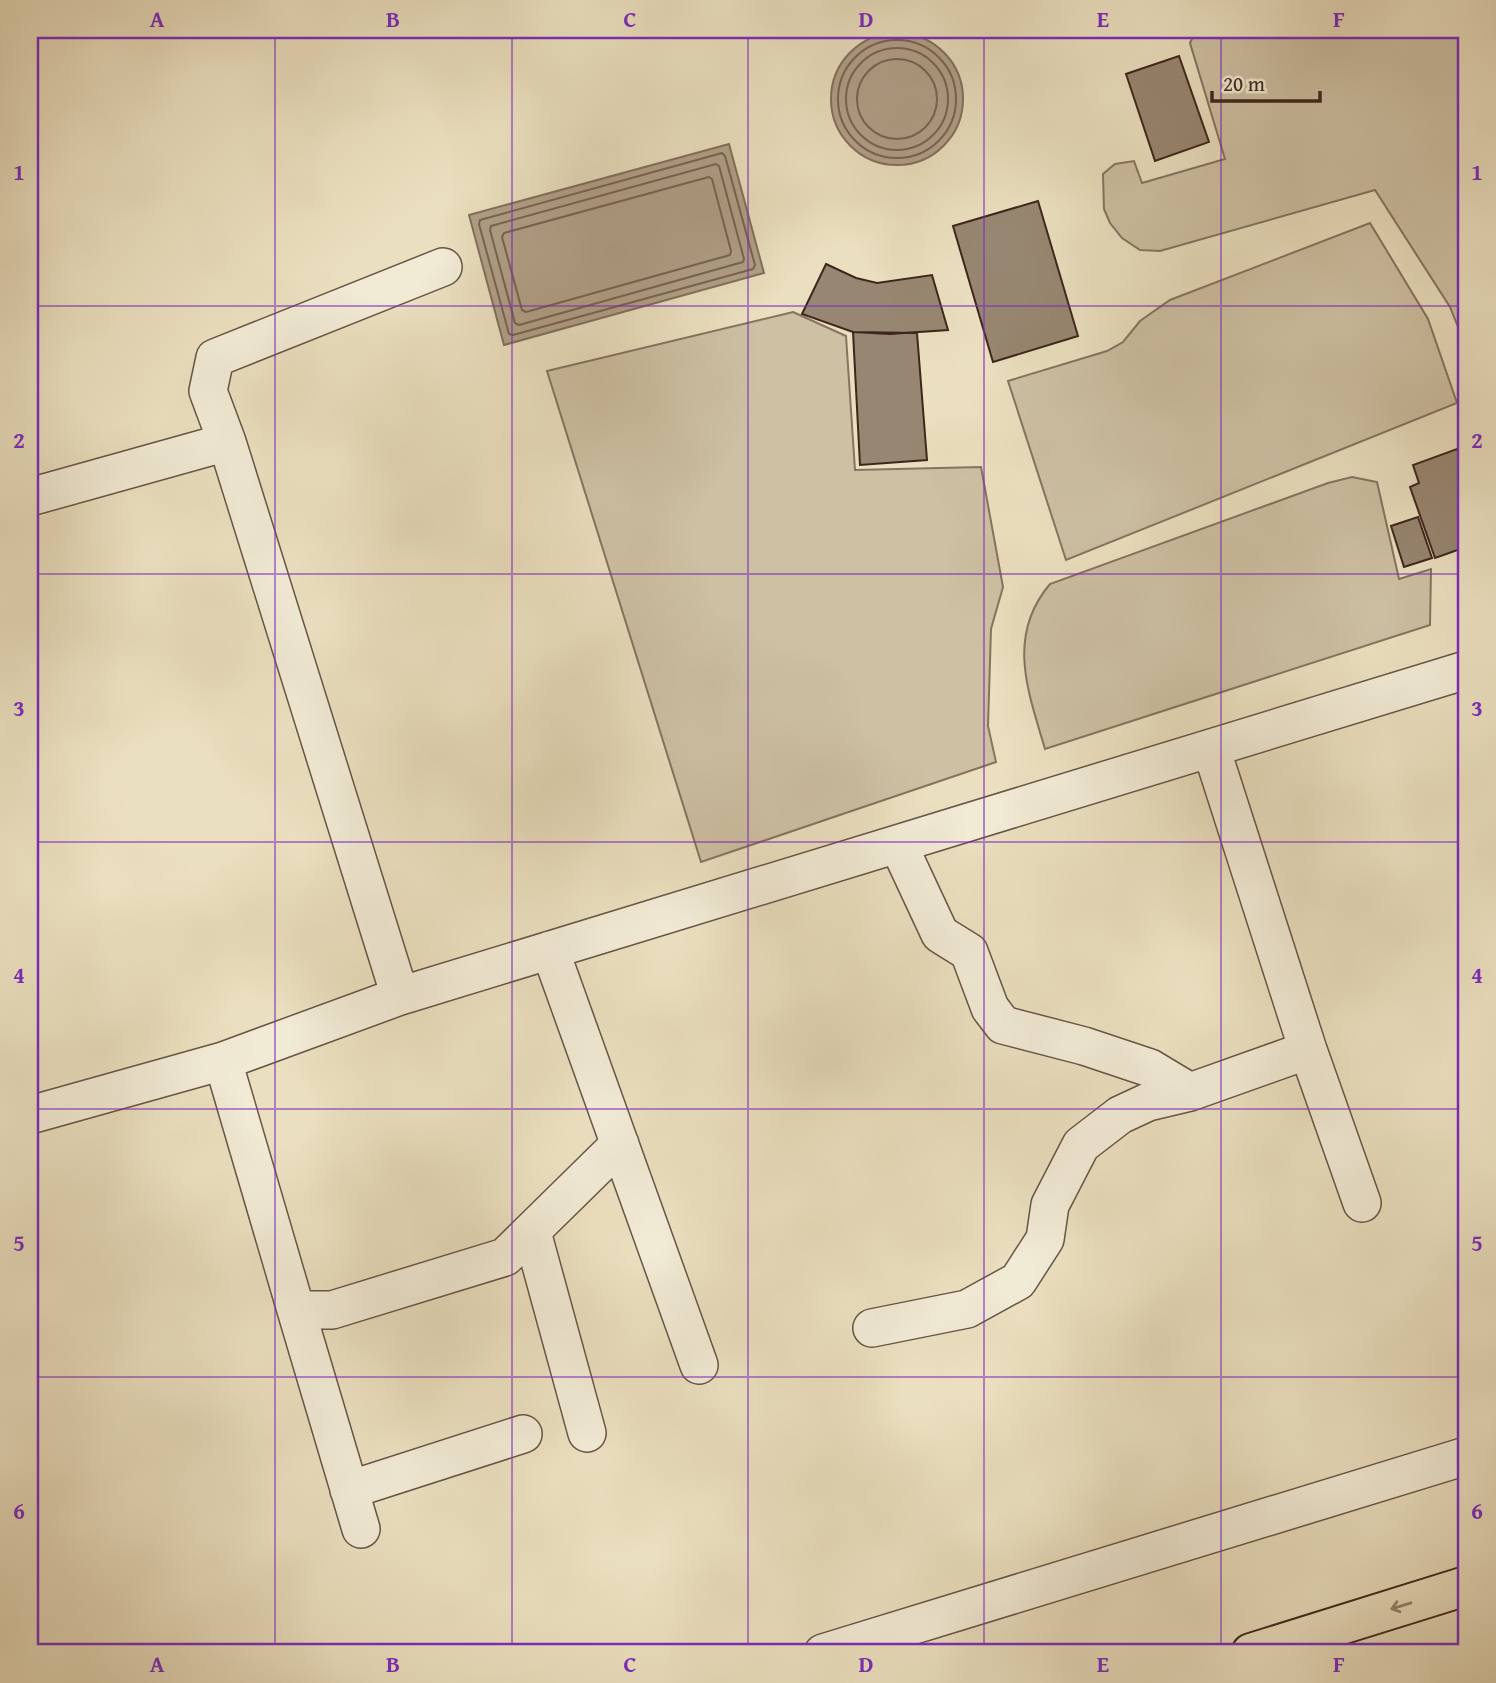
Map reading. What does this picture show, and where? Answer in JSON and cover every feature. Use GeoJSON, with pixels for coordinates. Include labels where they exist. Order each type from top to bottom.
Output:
{"type":"FeatureCollection","features":[{"type":"Feature","properties":{"kind":"highway"},"geometry":{"type":"LineString","coordinates":[[1251,1653],[1466,1586]]}},
{"type":"Feature","properties":{"kind":"street"},"geometry":{"type":"LineString","coordinates":[[400,996],[227,442],[208,391],[215,358],[443,267]]}},
{"type":"Feature","properties":{"kind":"street"},"geometry":{"type":"LineString","coordinates":[[30,497],[227,442]]}},
{"type":"Feature","properties":{"kind":"street"},"geometry":{"type":"LineString","coordinates":[[30,1115],[223,1060],[400,996],[1466,670]]}},
{"type":"Feature","properties":{"kind":"street"},"geometry":{"type":"LineString","coordinates":[[1211,748],[1308,1049],[1362,1203]]}},
{"type":"Feature","properties":{"kind":"street"},"geometry":{"type":"LineString","coordinates":[[898,844],[940,934],[969,952],[990,1008],[1003,1024],[1084,1046],[1150,1068],[1189,1092]]}},
{"type":"Feature","properties":{"kind":"street"},"geometry":{"type":"LineString","coordinates":[[550,950],[699,1365]]}},
{"type":"Feature","properties":{"kind":"street"},"geometry":{"type":"LineString","coordinates":[[872,1328],[967,1309],[1017,1281],[1045,1239],[1050,1205],[1082,1145],[1120,1115],[1148,1102],[1189,1092],[1308,1049]]}},
{"type":"Feature","properties":{"kind":"street"},"geometry":{"type":"LineString","coordinates":[[223,1060],[361,1529]]}},
{"type":"Feature","properties":{"kind":"street"},"geometry":{"type":"LineString","coordinates":[[296,1310],[332,1310],[505,1257],[620,1144]]}},
{"type":"Feature","properties":{"kind":"street"},"geometry":{"type":"LineString","coordinates":[[532,1232],[587,1433]]}},
{"type":"Feature","properties":{"kind":"street"},"geometry":{"type":"LineString","coordinates":[[349,1490],[523,1434]]}},
{"type":"Feature","properties":{"kind":"street"},"geometry":{"type":"LineString","coordinates":[[823,1653],[1466,1456]]}},
{"type":"Feature","properties":{"kind":"shaded area"},"geometry":{"type":"Polygon","coordinates":[[[1196,30],[1466,30],[1466,347],[1450,307],[1375,190],[1160,251],[1140,250],[1122,238],[1110,223],[1104,209],[1103,174],[1115,164],[1134,161],[1142,183],[1225,159],[1190,43],[1196,30]]]}},
{"type":"Feature","properties":{"kind":"shaded area"},"geometry":{"type":"Polygon","coordinates":[[[1370,223],[1428,319],[1457,403],[1066,560],[1008,381],[1107,351],[1123,342],[1140,321],[1170,300],[1370,223]]]}},
{"type":"Feature","properties":{"kind":"shaded area"},"geometry":{"type":"Polygon","coordinates":[[[793,312],[846,336],[855,470],[981,467],[1003,587],[991,629],[988,726],[996,762],[701,862],[547,371],[793,312]]]}},
{"type":"Feature","properties":{"kind":"shaded area"},"geometry":{"type":"Polygon","coordinates":[[[1352,477],[1377,482],[1399,579],[1431,569],[1430,625],[1045,749],[1028,685],[1025,644],[1028,624],[1036,604],[1050,584],[1328,483],[1352,477]]]}},
{"type":"Feature","properties":{"kind":"water"},"geometry":{"type":"Polygon","coordinates":[[[897,33],[922,38],[944,52],[958,74],[963,99],[958,124],[944,146],[922,160],[897,165],[872,160],[850,146],[836,124],[831,99],[836,74],[850,52],[872,38],[897,33]]]}},
{"type":"Feature","properties":{"kind":"water"},"geometry":{"type":"Polygon","coordinates":[[[729,144],[764,273],[504,345],[469,215],[729,144]]]}},
{"type":"Feature","properties":{"kind":"building"},"geometry":{"type":"Polygon","coordinates":[[[1179,56],[1209,142],[1155,161],[1126,74],[1179,56]]]}},
{"type":"Feature","properties":{"kind":"building"},"geometry":{"type":"Polygon","coordinates":[[[1038,201],[1078,336],[993,362],[953,226],[1038,201]]]}},
{"type":"Feature","properties":{"kind":"building"},"geometry":{"type":"Polygon","coordinates":[[[826,264],[856,278],[877,283],[932,275],[948,330],[890,334],[853,332],[802,314],[826,264]]]}},
{"type":"Feature","properties":{"kind":"building"},"geometry":{"type":"Polygon","coordinates":[[[853,332],[917,333],[927,460],[860,465],[853,332]]]}},
{"type":"Feature","properties":{"kind":"building"},"geometry":{"type":"Polygon","coordinates":[[[1457,449],[1466,475],[1466,547],[1435,558],[1410,487],[1419,483],[1413,465],[1457,449]]]}},
{"type":"Feature","properties":{"kind":"building"},"geometry":{"type":"Polygon","coordinates":[[[1418,517],[1432,558],[1404,567],[1391,526],[1418,517]]]}}]}
